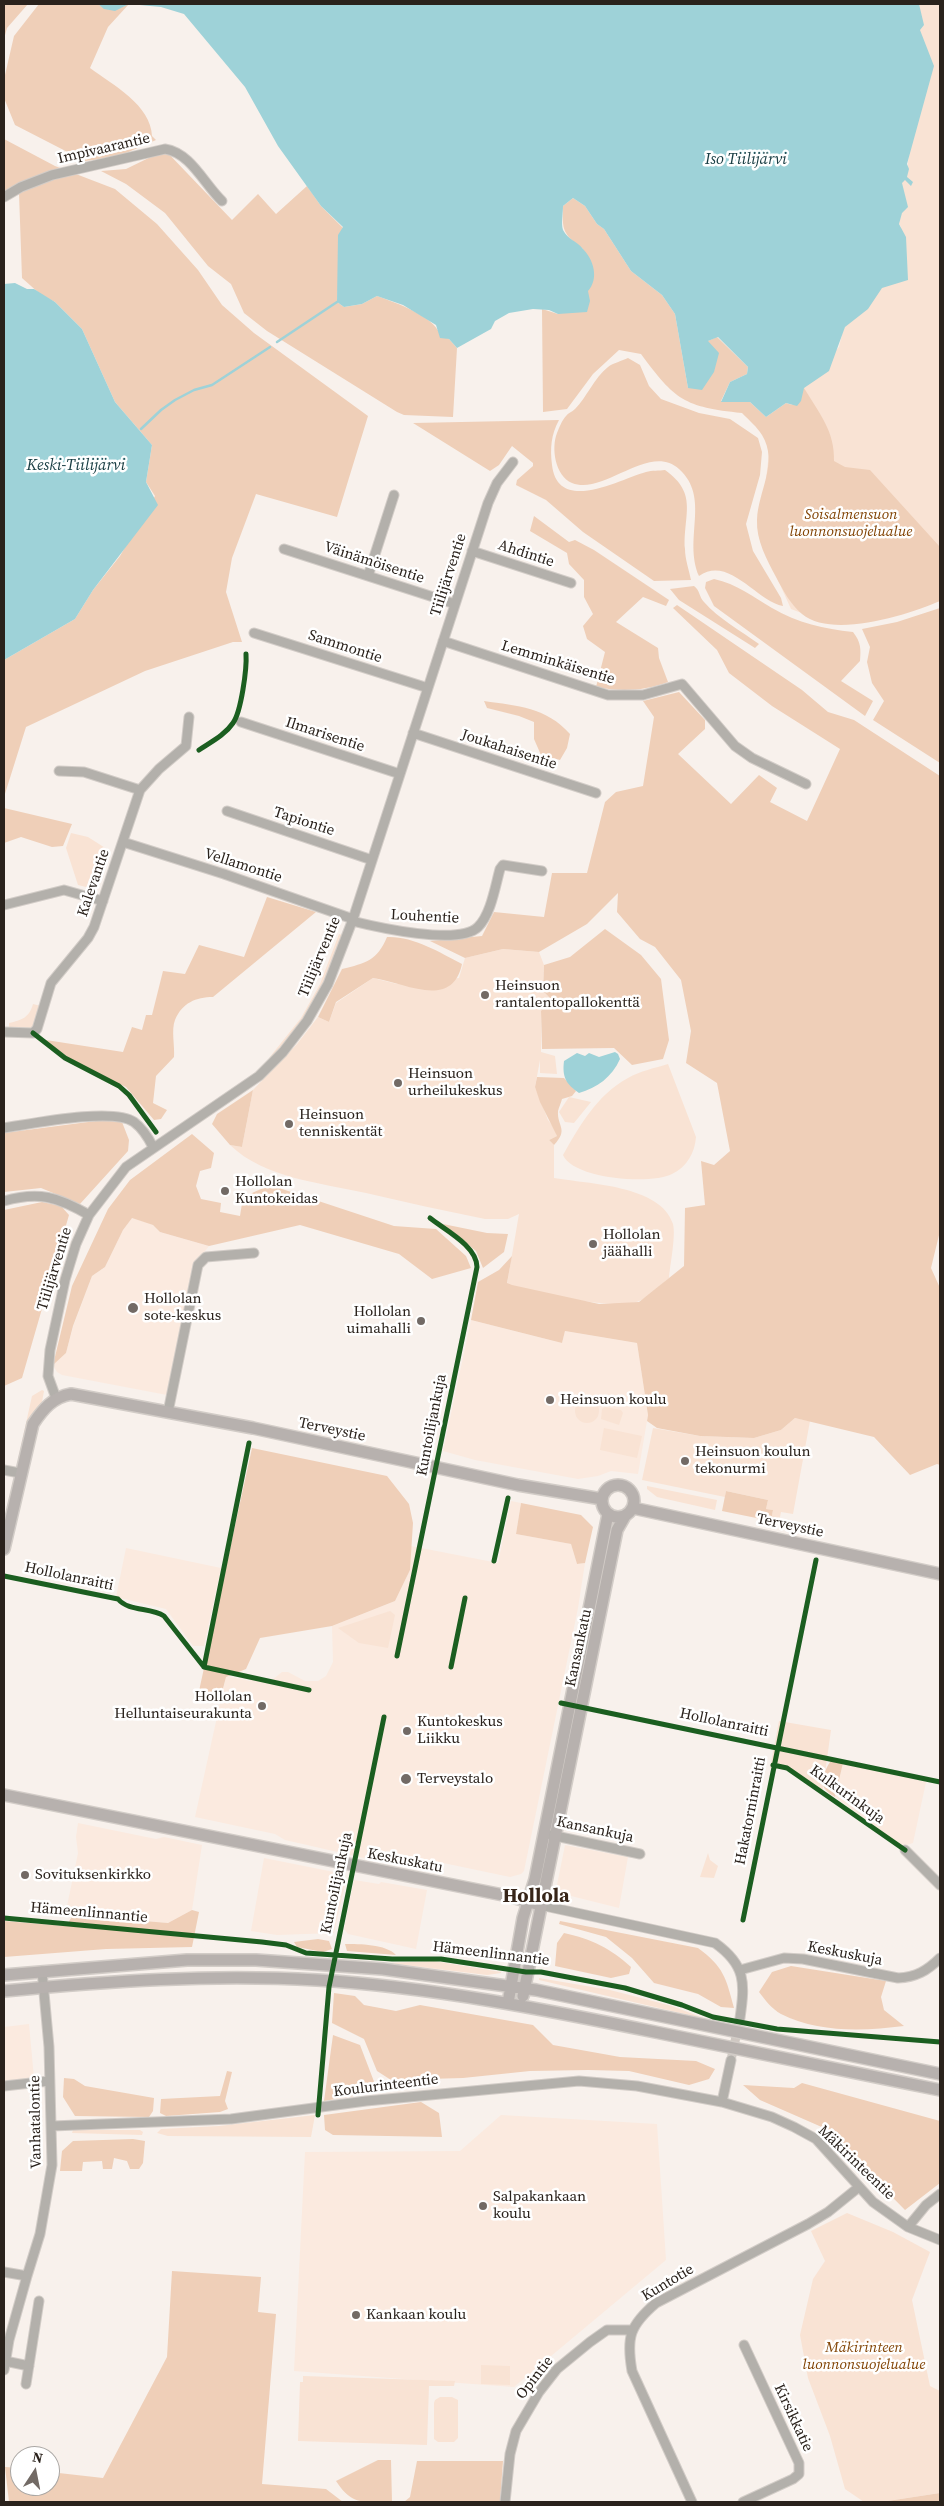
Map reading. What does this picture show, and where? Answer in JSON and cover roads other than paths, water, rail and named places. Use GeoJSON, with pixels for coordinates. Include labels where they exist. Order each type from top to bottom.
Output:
{"type":"FeatureCollection","features":[{"type":"Feature","properties":{"kind":"main road","name":"Terveystie"},"geometry":{"type":"LineString","coordinates":[[56,1398],[71,1394],[168,1412],[518,1485],[602,1499]]}},
{"type":"Feature","properties":{"kind":"main road"},"geometry":{"type":"LineString","coordinates":[[4,1550],[20,1473],[33,1424],[42,1409],[56,1398]]}},
{"type":"Feature","properties":{"kind":"main road"},"geometry":{"type":"LineString","coordinates":[[623,1486],[633,1494],[629,1512],[614,1517],[608,1514],[602,1499],[610,1487],[623,1486]]}},
{"type":"Feature","properties":{"kind":"main road","name":"Terveystie"},"geometry":{"type":"LineString","coordinates":[[629,1512],[940,1574]]}},
{"type":"Feature","properties":{"kind":"main road","name":"Kansankatu"},"geometry":{"type":"LineString","coordinates":[[521,2005],[534,1904],[549,1834],[617,1530],[629,1512]]}},
{"type":"Feature","properties":{"kind":"main road","name":"Kansankatu"},"geometry":{"type":"LineString","coordinates":[[549,1834],[608,1514]]}},
{"type":"Feature","properties":{"kind":"main road","name":"Keskuskatu"},"geometry":{"type":"LineString","coordinates":[[4,1795],[498,1894],[534,1904]]}},
{"type":"Feature","properties":{"kind":"main road","name":"Kansankatu"},"geometry":{"type":"LineString","coordinates":[[508,2003],[523,1918],[534,1904]]}},
{"type":"Feature","properties":{"kind":"main road","name":"Hämeenlinnantie"},"geometry":{"type":"LineString","coordinates":[[4,1975],[178,1961],[256,1960],[383,1969],[524,1988],[940,2074]]}},
{"type":"Feature","properties":{"kind":"main road"},"geometry":{"type":"LineString","coordinates":[[4,1991],[119,1981],[256,1977],[380,1985],[521,2005],[940,2090]]}},
{"type":"Feature","properties":{"kind":"street","name":"Impivaarantie"},"geometry":{"type":"LineString","coordinates":[[4,197],[21,187],[52,175],[165,149],[174,150],[184,157],[222,201]]}},
{"type":"Feature","properties":{"kind":"street","name":"Tiilijärventie"},"geometry":{"type":"LineString","coordinates":[[56,1398],[48,1376],[50,1350],[64,1280],[76,1244],[89,1215],[126,1167],[259,1076],[283,1052],[307,1021],[328,984],[352,920],[494,488],[513,462]]}},
{"type":"Feature","properties":{"kind":"street"},"geometry":{"type":"LineString","coordinates":[[368,576],[394,494]]}},
{"type":"Feature","properties":{"kind":"street","name":"Väinämöisentie"},"geometry":{"type":"LineString","coordinates":[[284,548],[455,604]]}},
{"type":"Feature","properties":{"kind":"street","name":"Ahdintie"},"geometry":{"type":"LineString","coordinates":[[472,551],[571,583]]}},
{"type":"Feature","properties":{"kind":"street","name":"Sammontie"},"geometry":{"type":"LineString","coordinates":[[254,633],[428,688]]}},
{"type":"Feature","properties":{"kind":"street","name":"Lemminkäisentie"},"geometry":{"type":"LineString","coordinates":[[443,641],[608,695],[643,695],[682,684],[735,746],[752,758],[806,784]]}},
{"type":"Feature","properties":{"kind":"street","name":"Kalevantie"},"geometry":{"type":"LineString","coordinates":[[4,1032],[27,1034],[33,1033],[36,1029],[57,973],[88,938],[103,901],[140,790],[159,769],[186,746],[189,718]]}},
{"type":"Feature","properties":{"kind":"street","name":"Ilmarisentie"},"geometry":{"type":"LineString","coordinates":[[241,722],[400,774]]}},
{"type":"Feature","properties":{"kind":"street","name":"Joukahaisentie"},"geometry":{"type":"LineString","coordinates":[[413,733],[596,793]]}},
{"type":"Feature","properties":{"kind":"street"},"geometry":{"type":"LineString","coordinates":[[59,772],[84,772],[140,790]]}},
{"type":"Feature","properties":{"kind":"street","name":"Tapiontie"},"geometry":{"type":"LineString","coordinates":[[226,811],[372,860]]}},
{"type":"Feature","properties":{"kind":"street","name":"Vellamontie"},"geometry":{"type":"LineString","coordinates":[[123,842],[218,872],[352,920]]}},
{"type":"Feature","properties":{"kind":"street","name":"Louhentie"},"geometry":{"type":"LineString","coordinates":[[352,920],[380,928],[413,933],[465,934],[476,928],[484,919],[503,865],[542,871]]}},
{"type":"Feature","properties":{"kind":"street"},"geometry":{"type":"LineString","coordinates":[[4,905],[64,890],[103,901]]}},
{"type":"Feature","properties":{"kind":"street"},"geometry":{"type":"LineString","coordinates":[[4,1128],[99,1115],[122,1117],[134,1122],[153,1147]]}},
{"type":"Feature","properties":{"kind":"street"},"geometry":{"type":"LineString","coordinates":[[4,1201],[35,1195],[53,1197],[89,1215]]}},
{"type":"Feature","properties":{"kind":"street"},"geometry":{"type":"LineString","coordinates":[[168,1412],[198,1265],[206,1257],[254,1253]]}},
{"type":"Feature","properties":{"kind":"street"},"geometry":{"type":"LineString","coordinates":[[4,1470],[20,1473]]}},
{"type":"Feature","properties":{"kind":"street","name":"Kansankuja"},"geometry":{"type":"LineString","coordinates":[[549,1834],[640,1854]]}},
{"type":"Feature","properties":{"kind":"street"},"geometry":{"type":"LineString","coordinates":[[905,1850],[940,1884]]}},
{"type":"Feature","properties":{"kind":"street","name":"Keskuskatu"},"geometry":{"type":"LineString","coordinates":[[534,1904],[715,1943],[735,1960],[740,1970],[744,1992],[740,2018]]}},
{"type":"Feature","properties":{"kind":"street","name":"Keskuskuja"},"geometry":{"type":"LineString","coordinates":[[740,1970],[784,1958],[803,1959],[898,1978],[913,1977],[928,1970],[940,1958]]}},
{"type":"Feature","properties":{"kind":"street","name":"Vanhatalontie"},"geometry":{"type":"LineString","coordinates":[[5,2366],[27,2276],[40,2234],[52,2165],[52,2126],[42,1971]]}},
{"type":"Feature","properties":{"kind":"street"},"geometry":{"type":"LineString","coordinates":[[722,2102],[731,2060]]}},
{"type":"Feature","properties":{"kind":"street"},"geometry":{"type":"LineString","coordinates":[[4,2086],[49,2081]]}},
{"type":"Feature","properties":{"kind":"street","name":"Koulurinteentie"},"geometry":{"type":"LineString","coordinates":[[52,2126],[231,2119],[366,2101],[579,2081],[637,2086],[722,2102]]}},
{"type":"Feature","properties":{"kind":"street","name":"Mäkirinteentie"},"geometry":{"type":"LineString","coordinates":[[722,2102],[772,2117],[816,2139],[873,2202],[908,2227],[940,2240]]}},
{"type":"Feature","properties":{"kind":"street","name":"Kuntotie"},"geometry":{"type":"LineString","coordinates":[[631,2330],[642,2315],[656,2303],[808,2224],[834,2207],[858,2187]]}},
{"type":"Feature","properties":{"kind":"street"},"geometry":{"type":"LineString","coordinates":[[908,2227],[926,2205],[940,2194]]}},
{"type":"Feature","properties":{"kind":"street"},"geometry":{"type":"LineString","coordinates":[[4,2272],[27,2276]]}},
{"type":"Feature","properties":{"kind":"street"},"geometry":{"type":"LineString","coordinates":[[26,2384],[39,2300]]}},
{"type":"Feature","properties":{"kind":"street","name":"Opintie"},"geometry":{"type":"LineString","coordinates":[[506,2502],[510,2454],[516,2431],[527,2411],[557,2369],[607,2330],[631,2330]]}},
{"type":"Feature","properties":{"kind":"street"},"geometry":{"type":"LineString","coordinates":[[631,2330],[628,2351],[632,2370],[692,2502]]}},
{"type":"Feature","properties":{"kind":"street","name":"Kirsikkatie"},"geometry":{"type":"LineString","coordinates":[[743,2502],[793,2479],[799,2474],[799,2463],[744,2346]]}},
{"type":"Feature","properties":{"kind":"street"},"geometry":{"type":"LineString","coordinates":[[5,2366],[29,2366]]}},
{"type":"Feature","properties":{"kind":"water"},"geometry":{"type":"Polygon","coordinates":[[[98,4],[129,4],[115,11],[104,9],[98,4]]]}},
{"type":"Feature","properties":{"kind":"water","name":"Iso Tiilijärvi"},"geometry":{"type":"Polygon","coordinates":[[[129,4],[919,4],[924,25],[920,30],[934,66],[907,164],[909,169],[907,177],[913,182],[911,186],[905,180],[902,183],[908,207],[902,213],[899,224],[906,237],[908,280],[882,288],[868,309],[845,327],[829,371],[804,388],[801,401],[797,406],[786,403],[766,417],[750,402],[721,402],[730,382],[747,374],[748,367],[718,337],[708,341],[719,353],[714,372],[702,390],[688,388],[675,314],[662,295],[631,271],[604,229],[597,224],[585,206],[573,198],[563,206],[562,228],[567,236],[587,253],[594,270],[593,281],[588,291],[590,301],[587,312],[558,314],[549,310],[533,309],[509,313],[495,321],[491,329],[457,348],[449,339],[440,338],[436,325],[403,305],[377,296],[362,304],[344,307],[337,302],[338,235],[343,227],[321,206],[278,146],[245,87],[184,14],[161,7],[129,4]]]}},
{"type":"Feature","properties":{"kind":"water","name":"Keski-Tiilijärvi"},"geometry":{"type":"Polygon","coordinates":[[[15,283],[27,289],[34,289],[55,302],[82,329],[115,402],[152,445],[146,482],[158,505],[93,590],[75,619],[4,660],[4,284],[15,283]]]}},
{"type":"Feature","properties":{"kind":"water"},"geometry":{"type":"Polygon","coordinates":[[[615,1052],[620,1059],[617,1065],[598,1085],[579,1093],[566,1080],[564,1076],[564,1061],[577,1053],[585,1056],[589,1053],[599,1057],[615,1052]]]}},
{"type":"Feature","properties":{"kind":"waterway"},"geometry":{"type":"LineString","coordinates":[[277,342],[337,302]]}},
{"type":"Feature","properties":{"kind":"waterway"},"geometry":{"type":"LineString","coordinates":[[141,429],[175,400],[194,390],[212,385],[270,347]]}},
{"type":"Feature","properties":{"kind":"tunnel"},"geometry":{"type":"LineString","coordinates":[[731,2060],[740,2018]]}},
{"type":"Feature","properties":{"kind":"place","name":"Heinsuon rantalentopallokenttä"},"geometry":{"type":"Point","coordinates":[485,995]}},
{"type":"Feature","properties":{"kind":"place","name":"Heinsuon urheilukeskus"},"geometry":{"type":"Point","coordinates":[398,1083]}},
{"type":"Feature","properties":{"kind":"place","name":"Heinsuon tenniskentät"},"geometry":{"type":"Point","coordinates":[289,1124]}},
{"type":"Feature","properties":{"kind":"place","name":"Hollolan Kuntokeidas"},"geometry":{"type":"Point","coordinates":[225,1191]}},
{"type":"Feature","properties":{"kind":"place","name":"Hollolan jäähalli"},"geometry":{"type":"Point","coordinates":[593,1244]}},
{"type":"Feature","properties":{"kind":"place","name":"Hollolan sote-keskus"},"geometry":{"type":"Point","coordinates":[133,1308]}},
{"type":"Feature","properties":{"kind":"place","name":"Hollolan uimahalli"},"geometry":{"type":"Point","coordinates":[421,1321]}},
{"type":"Feature","properties":{"kind":"place","name":"Heinsuon koulu"},"geometry":{"type":"Point","coordinates":[550,1400]}},
{"type":"Feature","properties":{"kind":"place","name":"Heinsuon koulun tekonurmi"},"geometry":{"type":"Point","coordinates":[685,1461]}},
{"type":"Feature","properties":{"kind":"place","name":"Hollolan Helluntaiseurakunta"},"geometry":{"type":"Point","coordinates":[262,1706]}},
{"type":"Feature","properties":{"kind":"place","name":"Kuntokeskus Liikku"},"geometry":{"type":"Point","coordinates":[407,1731]}},
{"type":"Feature","properties":{"kind":"place","name":"Terveystalo"},"geometry":{"type":"Point","coordinates":[406,1779]}},
{"type":"Feature","properties":{"kind":"place","name":"Sovituksenkirkko"},"geometry":{"type":"Point","coordinates":[25,1875]}},
{"type":"Feature","properties":{"kind":"place","name":"Salpakankaan koulu"},"geometry":{"type":"Point","coordinates":[483,2206]}},
{"type":"Feature","properties":{"kind":"place","name":"Kankaan koulu"},"geometry":{"type":"Point","coordinates":[356,2315]}},
{"type":"Feature","properties":{"kind":"district","name":"Hollola"},"geometry":{"type":"Point","coordinates":[536,1897]}},
{"type":"Feature","properties":{"kind":"park label","name":"Soisalmensuon luonnonsuojelualue"},"geometry":{"type":"Point","coordinates":[851,524]}},
{"type":"Feature","properties":{"kind":"park label","name":"Mäkirinteen luonnonsuojelualue"},"geometry":{"type":"Point","coordinates":[864,2356]}}]}
